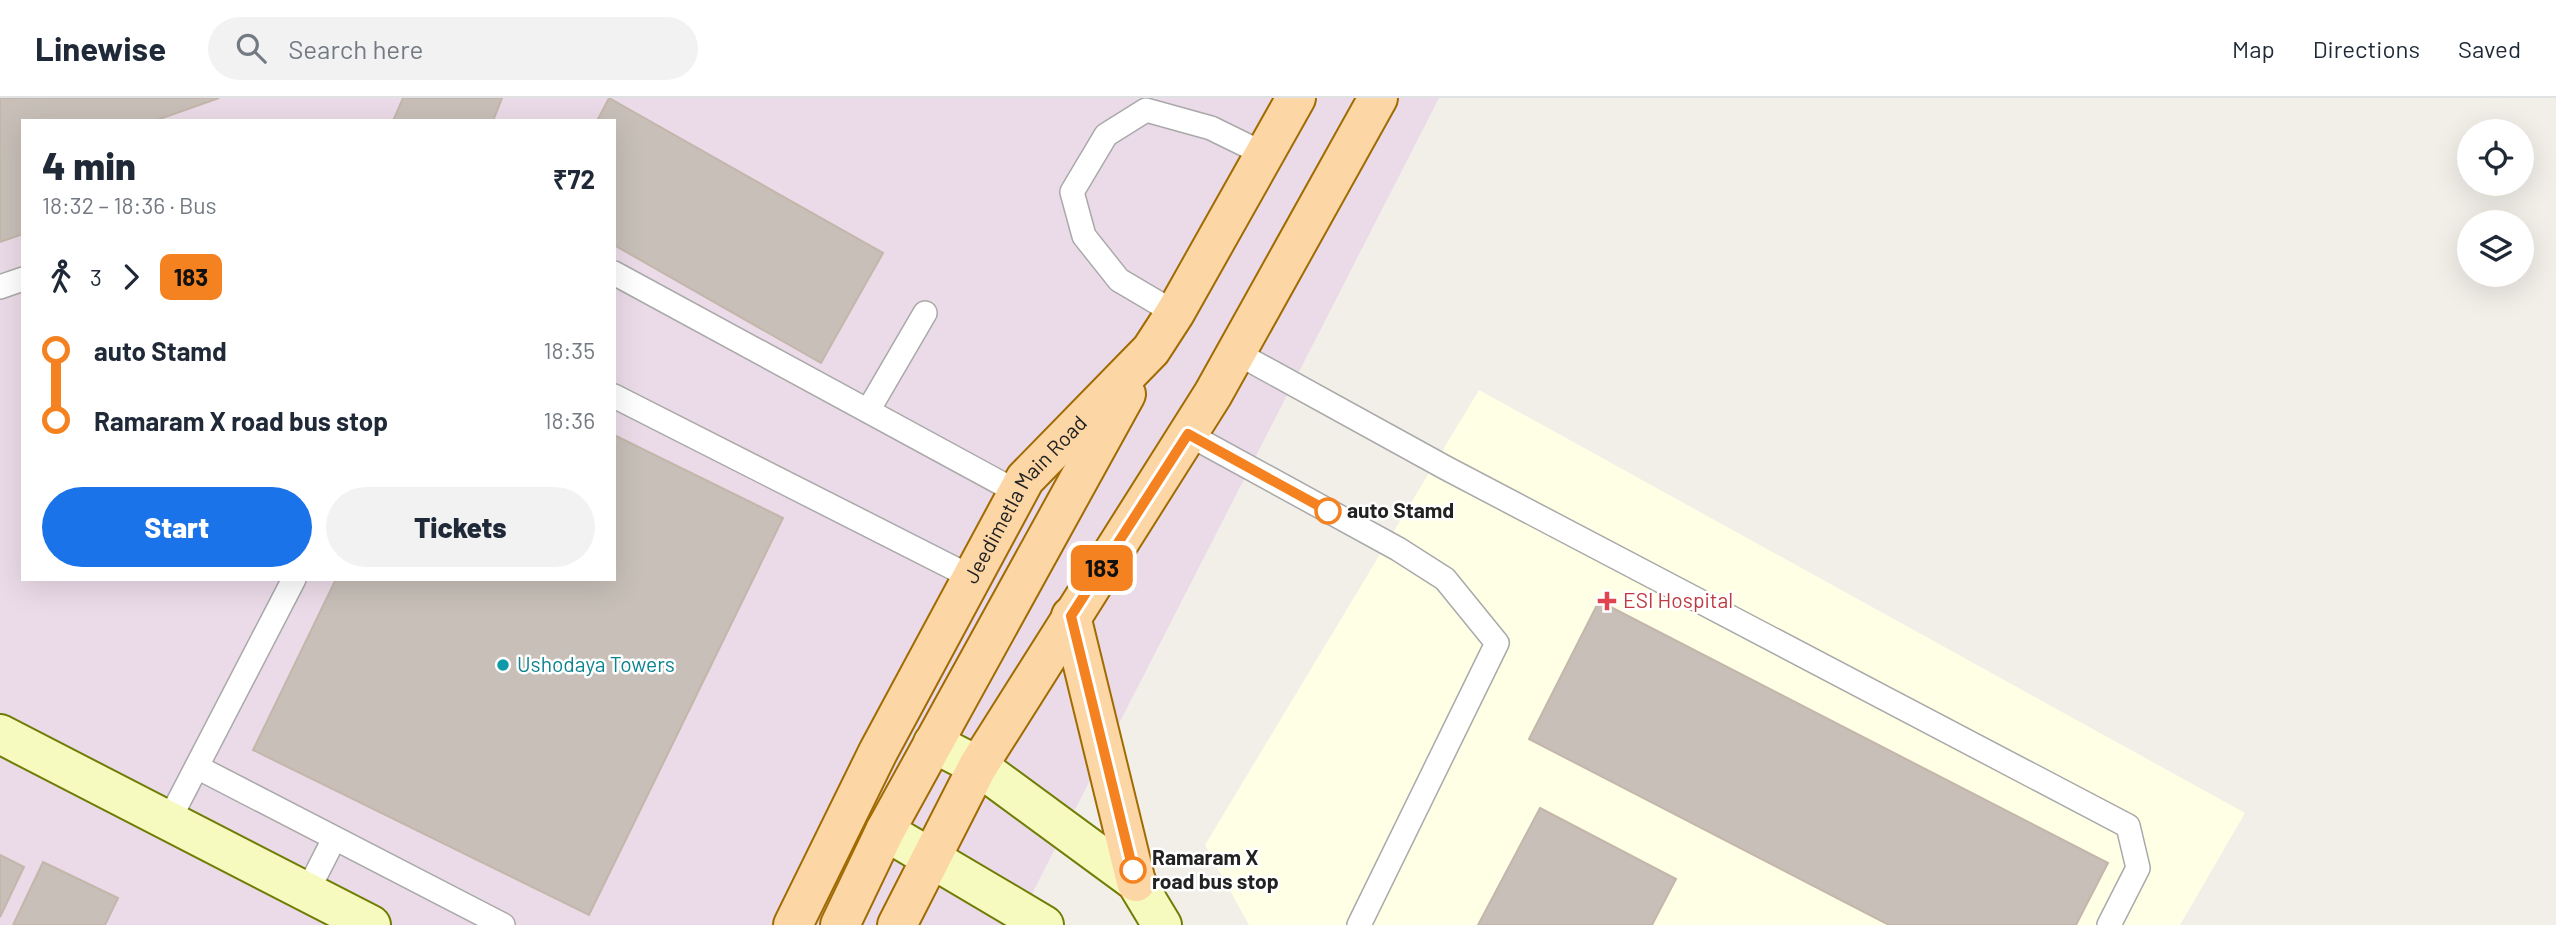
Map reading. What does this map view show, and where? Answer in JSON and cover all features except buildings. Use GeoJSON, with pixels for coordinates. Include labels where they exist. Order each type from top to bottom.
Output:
{"type":"FeatureCollection","features":[{"type":"Feature","properties":{"kind":"main road","name":"Jeedimetla Main Road"},"geometry":{"type":"LineString","coordinates":[[793,925],[878,752],[1025,479],[1151,351],[1296,98]]}},
{"type":"Feature","properties":{"kind":"main road"},"geometry":{"type":"LineString","coordinates":[[897,925],[978,766],[1237,353],[1378,98]]}},
{"type":"Feature","properties":{"kind":"main road"},"geometry":{"type":"LineString","coordinates":[[840,925],[885,831],[1151,351]]}},
{"type":"Feature","properties":{"kind":"main road"},"geometry":{"type":"LineString","coordinates":[[1071,616],[1136,882],[1162,925]]}},
{"type":"Feature","properties":{"kind":"main road"},"geometry":{"type":"LineString","coordinates":[[0,734],[371,925]]}},
{"type":"Feature","properties":{"kind":"main road"},"geometry":{"type":"LineString","coordinates":[[933,743],[978,766],[1136,882]]}},
{"type":"Feature","properties":{"kind":"main road"},"geometry":{"type":"LineString","coordinates":[[885,831],[1044,925]]}},
{"type":"Feature","properties":{"kind":"lane"},"geometry":{"type":"LineString","coordinates":[[1175,313],[1119,280],[1084,236],[1072,192],[1106,135],[1146,110],[1211,128],[1264,154]]}},
{"type":"Feature","properties":{"kind":"lane"},"geometry":{"type":"LineString","coordinates":[[616,274],[869,409],[1018,493]]}},
{"type":"Feature","properties":{"kind":"lane"},"geometry":{"type":"LineString","coordinates":[[0,287],[21,280]]}},
{"type":"Feature","properties":{"kind":"lane"},"geometry":{"type":"LineString","coordinates":[[869,409],[925,313]]}},
{"type":"Feature","properties":{"kind":"lane"},"geometry":{"type":"LineString","coordinates":[[1237,353],[1446,468],[2128,826],[2138,868],[2109,925]]}},
{"type":"Feature","properties":{"kind":"lane"},"geometry":{"type":"LineString","coordinates":[[616,397],[973,578]]}},
{"type":"Feature","properties":{"kind":"lane"},"geometry":{"type":"LineString","coordinates":[[1188,434],[1398,549],[1445,579],[1497,643],[1359,925]]}},
{"type":"Feature","properties":{"kind":"lane"},"geometry":{"type":"LineString","coordinates":[[168,822],[293,581]]}},
{"type":"Feature","properties":{"kind":"lane"},"geometry":{"type":"LineString","coordinates":[[197,767],[503,925]]}},
{"type":"Feature","properties":{"kind":"lane"},"geometry":{"type":"LineString","coordinates":[[307,892],[334,839]]}},
{"type":"Feature","properties":{"kind":"shaded area"},"geometry":{"type":"Polygon","coordinates":[[[0,98],[1439,98],[1016,925],[0,925],[0,98]]]}},
{"type":"Feature","properties":{"kind":"shaded area","name":"ESI Hospital"},"geometry":{"type":"Polygon","coordinates":[[[1479,390],[2245,813],[2180,925],[1249,925],[1205,845],[1479,390]]]}},
{"type":"Feature","properties":{"kind":"bus line","name":"183"},"geometry":{"type":"LineString","coordinates":[[1133,870],[1071,616],[1188,434],[1328,511]]}},
{"type":"Feature","properties":{"kind":"place","name":"auto Stamd"},"geometry":{"type":"Point","coordinates":[1328,511]}},
{"type":"Feature","properties":{"kind":"place","name":"ESI Hospital"},"geometry":{"type":"Point","coordinates":[1607,601]}},
{"type":"Feature","properties":{"kind":"place","name":"Ushodaya Towers"},"geometry":{"type":"Point","coordinates":[503,665]}},
{"type":"Feature","properties":{"kind":"place","name":"Ramaram X road bus stop"},"geometry":{"type":"Point","coordinates":[1133,870]}}]}
